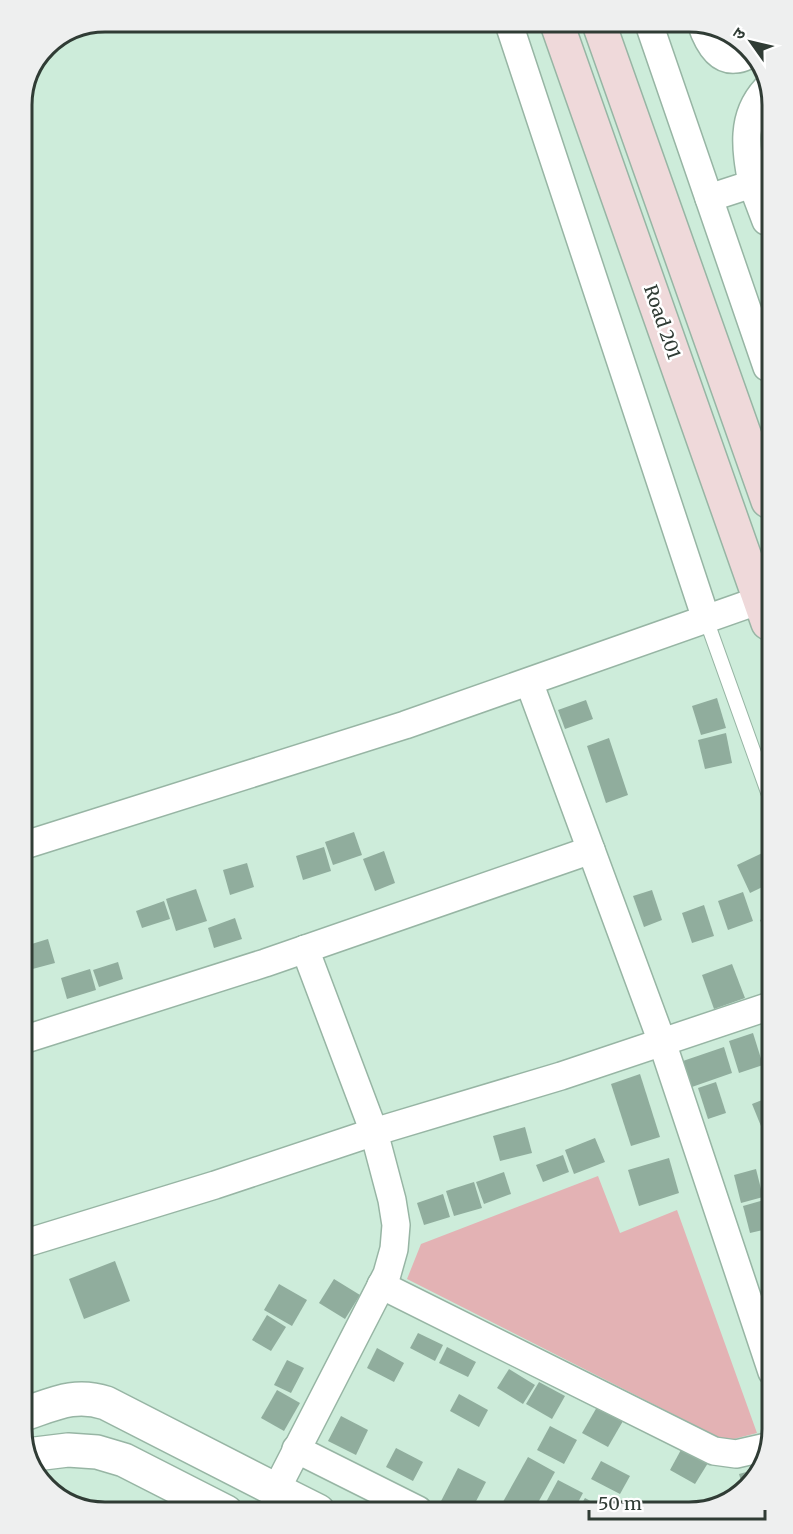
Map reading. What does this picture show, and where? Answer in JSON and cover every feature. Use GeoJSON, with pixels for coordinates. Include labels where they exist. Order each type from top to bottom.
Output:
{"type":"FeatureCollection","features":[{"type":"Feature","properties":{"kind":"main road","name":"Road 201"},"geometry":{"type":"LineString","coordinates":[[560,32],[762,605]]}},
{"type":"Feature","properties":{"kind":"main road"},"geometry":{"type":"LineString","coordinates":[[602,32],[762,483]]}},
{"type":"Feature","properties":{"kind":"street"},"geometry":{"type":"LineString","coordinates":[[512,32],[706,619]]}},
{"type":"Feature","properties":{"kind":"street"},"geometry":{"type":"LineString","coordinates":[[655,32],[709,198],[762,349]]}},
{"type":"Feature","properties":{"kind":"street"},"geometry":{"type":"LineString","coordinates":[[705,33],[714,50],[721,55]]}},
{"type":"Feature","properties":{"kind":"street"},"geometry":{"type":"LineString","coordinates":[[761,94],[747,123],[747,152],[752,184],[762,210]]}},
{"type":"Feature","properties":{"kind":"street"},"geometry":{"type":"LineString","coordinates":[[709,198],[752,184]]}},
{"type":"Feature","properties":{"kind":"street"},"geometry":{"type":"LineString","coordinates":[[31,843],[394,729],[706,619],[762,611]]}},
{"type":"Feature","properties":{"kind":"street"},"geometry":{"type":"LineString","coordinates":[[529,682],[662,1042],[762,1342]]}},
{"type":"Feature","properties":{"kind":"street"},"geometry":{"type":"LineString","coordinates":[[31,1037],[265,963],[591,850]]}},
{"type":"Feature","properties":{"kind":"street"},"geometry":{"type":"LineString","coordinates":[[276,1490],[387,1274],[394,1249],[396,1225],[392,1200],[374,1132],[305,949]]}},
{"type":"Feature","properties":{"kind":"street"},"geometry":{"type":"LineString","coordinates":[[31,1242],[215,1185],[374,1132],[561,1076],[762,1009]]}},
{"type":"Feature","properties":{"kind":"street"},"geometry":{"type":"LineString","coordinates":[[381,1285],[714,1451],[736,1454],[759,1449]]}},
{"type":"Feature","properties":{"kind":"street"},"geometry":{"type":"LineString","coordinates":[[31,1412],[70,1400],[86,1398],[106,1403],[300,1502]]}},
{"type":"Feature","properties":{"kind":"street"},"geometry":{"type":"LineString","coordinates":[[296,1449],[402,1502]]}},
{"type":"Feature","properties":{"kind":"street"},"geometry":{"type":"LineString","coordinates":[[36,1454],[68,1450],[97,1452],[124,1460],[206,1502]]}},
{"type":"Feature","properties":{"kind":"lane"},"geometry":{"type":"LineString","coordinates":[[706,619],[762,775]]}},
{"type":"Feature","properties":{"kind":"shaded area"},"geometry":{"type":"Polygon","coordinates":[[[598,1176],[620,1233],[677,1210],[757,1433],[726,1441],[407,1279],[421,1244],[598,1176]]]}},
{"type":"Feature","properties":{"kind":"building"},"geometry":{"type":"Polygon","coordinates":[[[762,124],[762,148],[759,136],[762,124]]]}},
{"type":"Feature","properties":{"kind":"building"},"geometry":{"type":"Polygon","coordinates":[[[717,698],[726,728],[701,735],[692,706],[717,698]]]}},
{"type":"Feature","properties":{"kind":"building"},"geometry":{"type":"Polygon","coordinates":[[[586,700],[593,719],[565,729],[558,710],[586,700]]]}},
{"type":"Feature","properties":{"kind":"building"},"geometry":{"type":"Polygon","coordinates":[[[726,733],[732,763],[705,769],[698,740],[726,733]]]}},
{"type":"Feature","properties":{"kind":"building"},"geometry":{"type":"Polygon","coordinates":[[[609,738],[628,795],[606,803],[587,746],[609,738]]]}},
{"type":"Feature","properties":{"kind":"building"},"geometry":{"type":"Polygon","coordinates":[[[354,832],[362,855],[333,865],[325,842],[354,832]]]}},
{"type":"Feature","properties":{"kind":"building"},"geometry":{"type":"Polygon","coordinates":[[[324,847],[331,871],[303,880],[296,856],[324,847]]]}},
{"type":"Feature","properties":{"kind":"building"},"geometry":{"type":"Polygon","coordinates":[[[384,851],[395,883],[375,891],[363,859],[384,851]]]}},
{"type":"Feature","properties":{"kind":"building"},"geometry":{"type":"Polygon","coordinates":[[[762,853],[762,887],[750,893],[737,865],[762,853]]]}},
{"type":"Feature","properties":{"kind":"building"},"geometry":{"type":"Polygon","coordinates":[[[247,863],[254,887],[230,895],[223,870],[247,863]]]}},
{"type":"Feature","properties":{"kind":"building"},"geometry":{"type":"Polygon","coordinates":[[[196,889],[207,921],[176,931],[166,899],[196,889]]]}},
{"type":"Feature","properties":{"kind":"building"},"geometry":{"type":"Polygon","coordinates":[[[652,890],[662,920],[644,927],[633,896],[652,890]]]}},
{"type":"Feature","properties":{"kind":"building"},"geometry":{"type":"Polygon","coordinates":[[[743,892],[753,921],[728,930],[718,901],[743,892]]]}},
{"type":"Feature","properties":{"kind":"building"},"geometry":{"type":"Polygon","coordinates":[[[164,901],[170,919],[142,928],[136,911],[164,901]]]}},
{"type":"Feature","properties":{"kind":"building"},"geometry":{"type":"Polygon","coordinates":[[[704,905],[714,936],[692,943],[682,913],[704,905]]]}},
{"type":"Feature","properties":{"kind":"building"},"geometry":{"type":"Polygon","coordinates":[[[235,918],[242,939],[214,948],[208,928],[235,918]]]}},
{"type":"Feature","properties":{"kind":"building"},"geometry":{"type":"Polygon","coordinates":[[[48,939],[55,963],[31,969],[31,944],[48,939]]]}},
{"type":"Feature","properties":{"kind":"building"},"geometry":{"type":"Polygon","coordinates":[[[118,962],[123,979],[99,987],[93,970],[118,962]]]}},
{"type":"Feature","properties":{"kind":"building"},"geometry":{"type":"Polygon","coordinates":[[[732,964],[745,998],[714,1009],[702,975],[732,964]]]}},
{"type":"Feature","properties":{"kind":"building"},"geometry":{"type":"Polygon","coordinates":[[[90,969],[96,990],[67,999],[61,978],[90,969]]]}},
{"type":"Feature","properties":{"kind":"building"},"geometry":{"type":"Polygon","coordinates":[[[753,1033],[762,1065],[739,1073],[729,1041],[753,1033]]]}},
{"type":"Feature","properties":{"kind":"building"},"geometry":{"type":"Polygon","coordinates":[[[724,1047],[732,1073],[689,1088],[680,1062],[724,1047]]]}},
{"type":"Feature","properties":{"kind":"building"},"geometry":{"type":"Polygon","coordinates":[[[640,1074],[660,1137],[631,1146],[611,1084],[640,1074]]]}},
{"type":"Feature","properties":{"kind":"building"},"geometry":{"type":"Polygon","coordinates":[[[716,1082],[726,1113],[708,1119],[698,1088],[716,1082]]]}},
{"type":"Feature","properties":{"kind":"building"},"geometry":{"type":"Polygon","coordinates":[[[762,1100],[762,1129],[752,1104],[762,1100]]]}},
{"type":"Feature","properties":{"kind":"building"},"geometry":{"type":"Polygon","coordinates":[[[525,1127],[532,1153],[500,1161],[493,1136],[525,1127]]]}},
{"type":"Feature","properties":{"kind":"building"},"geometry":{"type":"Polygon","coordinates":[[[595,1138],[605,1162],[574,1174],[565,1150],[595,1138]]]}},
{"type":"Feature","properties":{"kind":"building"},"geometry":{"type":"Polygon","coordinates":[[[563,1155],[569,1172],[543,1182],[536,1165],[563,1155]]]}},
{"type":"Feature","properties":{"kind":"building"},"geometry":{"type":"Polygon","coordinates":[[[669,1158],[679,1193],[639,1206],[628,1170],[669,1158]]]}},
{"type":"Feature","properties":{"kind":"building"},"geometry":{"type":"Polygon","coordinates":[[[756,1169],[762,1197],[741,1203],[734,1175],[756,1169]]]}},
{"type":"Feature","properties":{"kind":"building"},"geometry":{"type":"Polygon","coordinates":[[[504,1172],[511,1194],[484,1204],[476,1182],[504,1172]]]}},
{"type":"Feature","properties":{"kind":"building"},"geometry":{"type":"Polygon","coordinates":[[[474,1182],[482,1208],[454,1216],[446,1191],[474,1182]]]}},
{"type":"Feature","properties":{"kind":"building"},"geometry":{"type":"Polygon","coordinates":[[[443,1194],[450,1217],[424,1225],[417,1203],[443,1194]]]}},
{"type":"Feature","properties":{"kind":"building"},"geometry":{"type":"Polygon","coordinates":[[[762,1201],[762,1230],[750,1233],[743,1206],[762,1201]]]}},
{"type":"Feature","properties":{"kind":"building"},"geometry":{"type":"Polygon","coordinates":[[[115,1261],[130,1301],[84,1319],[69,1279],[115,1261]]]}},
{"type":"Feature","properties":{"kind":"building"},"geometry":{"type":"Polygon","coordinates":[[[334,1279],[360,1295],[345,1319],[319,1303],[334,1279]]]}},
{"type":"Feature","properties":{"kind":"building"},"geometry":{"type":"Polygon","coordinates":[[[279,1284],[307,1300],[292,1326],[264,1310],[279,1284]]]}},
{"type":"Feature","properties":{"kind":"building"},"geometry":{"type":"Polygon","coordinates":[[[267,1315],[286,1327],[271,1351],[252,1340],[267,1315]]]}},
{"type":"Feature","properties":{"kind":"building"},"geometry":{"type":"Polygon","coordinates":[[[418,1333],[443,1345],[435,1361],[410,1348],[418,1333]]]}},
{"type":"Feature","properties":{"kind":"building"},"geometry":{"type":"Polygon","coordinates":[[[447,1347],[476,1362],[468,1377],[439,1363],[447,1347]]]}},
{"type":"Feature","properties":{"kind":"building"},"geometry":{"type":"Polygon","coordinates":[[[377,1348],[404,1363],[394,1382],[367,1368],[377,1348]]]}},
{"type":"Feature","properties":{"kind":"building"},"geometry":{"type":"Polygon","coordinates":[[[287,1360],[304,1368],[291,1393],[274,1385],[287,1360]]]}},
{"type":"Feature","properties":{"kind":"building"},"geometry":{"type":"Polygon","coordinates":[[[509,1369],[535,1385],[523,1404],[497,1388],[509,1369]]]}},
{"type":"Feature","properties":{"kind":"building"},"geometry":{"type":"Polygon","coordinates":[[[539,1382],[565,1396],[552,1419],[526,1404],[539,1382]]]}},
{"type":"Feature","properties":{"kind":"building"},"geometry":{"type":"Polygon","coordinates":[[[277,1390],[300,1403],[284,1431],[261,1418],[277,1390]]]}},
{"type":"Feature","properties":{"kind":"building"},"geometry":{"type":"Polygon","coordinates":[[[459,1394],[488,1410],[479,1427],[450,1411],[459,1394]]]}},
{"type":"Feature","properties":{"kind":"building"},"geometry":{"type":"Polygon","coordinates":[[[597,1407],[623,1421],[608,1447],[582,1433],[597,1407]]]}},
{"type":"Feature","properties":{"kind":"building"},"geometry":{"type":"Polygon","coordinates":[[[341,1416],[368,1430],[356,1455],[328,1441],[341,1416]]]}},
{"type":"Feature","properties":{"kind":"building"},"geometry":{"type":"Polygon","coordinates":[[[550,1426],[577,1440],[564,1464],[537,1450],[550,1426]]]}},
{"type":"Feature","properties":{"kind":"building"},"geometry":{"type":"Polygon","coordinates":[[[396,1448],[423,1462],[413,1481],[386,1467],[396,1448]]]}},
{"type":"Feature","properties":{"kind":"building"},"geometry":{"type":"Polygon","coordinates":[[[682,1448],[708,1463],[695,1484],[670,1470],[682,1448]]]}},
{"type":"Feature","properties":{"kind":"building"},"geometry":{"type":"Polygon","coordinates":[[[528,1457],[555,1472],[538,1502],[503,1502],[528,1457]]]}},
{"type":"Feature","properties":{"kind":"building"},"geometry":{"type":"Polygon","coordinates":[[[601,1461],[630,1476],[620,1494],[591,1479],[601,1461]]]}},
{"type":"Feature","properties":{"kind":"building"},"geometry":{"type":"Polygon","coordinates":[[[458,1468],[486,1482],[476,1502],[441,1502],[458,1468]]]}},
{"type":"Feature","properties":{"kind":"building"},"geometry":{"type":"Polygon","coordinates":[[[748,1472],[741,1480],[739,1474],[748,1472]]]}},
{"type":"Feature","properties":{"kind":"building"},"geometry":{"type":"Polygon","coordinates":[[[558,1480],[583,1493],[578,1502],[546,1502],[558,1480]]]}}]}
